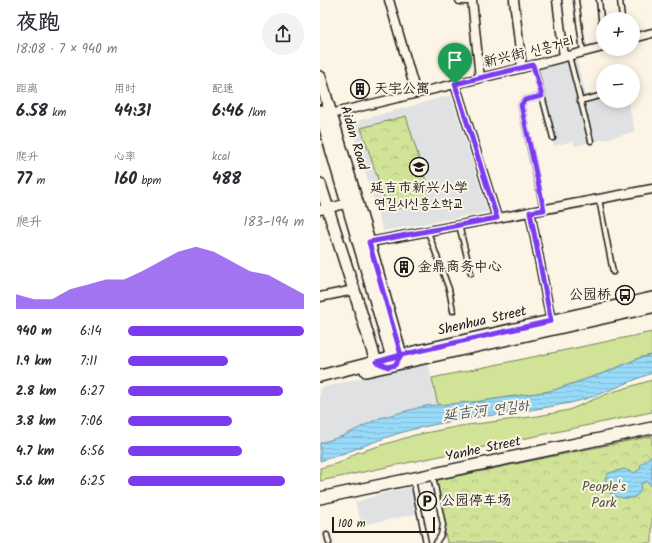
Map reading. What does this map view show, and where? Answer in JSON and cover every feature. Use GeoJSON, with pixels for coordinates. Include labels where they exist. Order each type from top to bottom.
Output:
{"type":"FeatureCollection","features":[{"type":"Feature","properties":{"kind":"main road","name":"Aidan Road"},"geometry":{"type":"LineString","coordinates":[[320,77],[324,113],[364,243],[390,361]]}},
{"type":"Feature","properties":{"kind":"main road"},"geometry":{"type":"LineString","coordinates":[[320,137],[390,361]]}},
{"type":"Feature","properties":{"kind":"main road"},"geometry":{"type":"LineString","coordinates":[[320,184],[324,209],[354,290],[390,361]]}},
{"type":"Feature","properties":{"kind":"main road","name":"Shenhua Street"},"geometry":{"type":"LineString","coordinates":[[320,383],[390,361],[551,321],[652,298]]}},
{"type":"Feature","properties":{"kind":"main road","name":"Shenhua Street"},"geometry":{"type":"LineString","coordinates":[[320,376],[652,307]]}},
{"type":"Feature","properties":{"kind":"main road","name":"Yanhe Street"},"geometry":{"type":"LineString","coordinates":[[320,498],[432,476],[652,428]]}},
{"type":"Feature","properties":{"kind":"street"},"geometry":{"type":"LineString","coordinates":[[389,0],[416,93]]}},
{"type":"Feature","properties":{"kind":"street"},"geometry":{"type":"LineString","coordinates":[[460,0],[471,0],[480,78]]}},
{"type":"Feature","properties":{"kind":"street"},"geometry":{"type":"LineString","coordinates":[[514,0],[522,68]]}},
{"type":"Feature","properties":{"kind":"street"},"geometry":{"type":"LineString","coordinates":[[557,0],[566,56]]}},
{"type":"Feature","properties":{"kind":"street"},"geometry":{"type":"LineString","coordinates":[[640,36],[652,33]]}},
{"type":"Feature","properties":{"kind":"street","name":"新兴街 신흥거리"},"geometry":{"type":"LineString","coordinates":[[324,113],[455,84],[596,49]]}},
{"type":"Feature","properties":{"kind":"street"},"geometry":{"type":"LineString","coordinates":[[455,84],[497,218]]}},
{"type":"Feature","properties":{"kind":"street"},"geometry":{"type":"LineString","coordinates":[[364,243],[652,189]]}},
{"type":"Feature","properties":{"kind":"street"},"geometry":{"type":"LineString","coordinates":[[324,209],[341,206]]}},
{"type":"Feature","properties":{"kind":"street"},"geometry":{"type":"LineString","coordinates":[[530,212],[551,321]]}},
{"type":"Feature","properties":{"kind":"street"},"geometry":{"type":"LineString","coordinates":[[320,297],[354,290]]}},
{"type":"Feature","properties":{"kind":"lane"},"geometry":{"type":"LineString","coordinates":[[576,0],[583,52]]}},
{"type":"Feature","properties":{"kind":"lane"},"geometry":{"type":"LineString","coordinates":[[599,0],[600,12]]}},
{"type":"Feature","properties":{"kind":"lane"},"geometry":{"type":"LineString","coordinates":[[620,0],[621,12]]}},
{"type":"Feature","properties":{"kind":"lane"},"geometry":{"type":"LineString","coordinates":[[566,56],[591,141]]}},
{"type":"Feature","properties":{"kind":"lane"},"geometry":{"type":"LineString","coordinates":[[533,65],[553,138]]}},
{"type":"Feature","properties":{"kind":"lane"},"geometry":{"type":"LineString","coordinates":[[542,96],[525,100],[521,105],[544,210]]}},
{"type":"Feature","properties":{"kind":"lane"},"geometry":{"type":"LineString","coordinates":[[580,101],[596,97]]}},
{"type":"Feature","properties":{"kind":"lane"},"geometry":{"type":"LineString","coordinates":[[599,199],[613,272]]}},
{"type":"Feature","properties":{"kind":"lane"},"geometry":{"type":"LineString","coordinates":[[459,225],[471,273]]}},
{"type":"Feature","properties":{"kind":"lane"},"geometry":{"type":"LineString","coordinates":[[428,231],[448,289],[453,311]]}},
{"type":"Feature","properties":{"kind":"lane"},"geometry":{"type":"LineString","coordinates":[[432,476],[443,525],[441,535],[436,543]]}},
{"type":"Feature","properties":{"kind":"lane"},"geometry":{"type":"LineString","coordinates":[[413,479],[426,543]]}},
{"type":"Feature","properties":{"kind":"lane"},"geometry":{"type":"LineString","coordinates":[[327,535],[329,543]]}},
{"type":"Feature","properties":{"kind":"shaded area"},"geometry":{"type":"Polygon","coordinates":[[[576,59],[587,97],[596,95],[596,108],[630,108],[635,132],[575,146],[573,141],[554,146],[533,68],[576,59]]]}},
{"type":"Feature","properties":{"kind":"shaded area","name":"延吉市新兴小学 연길시신흥소학교"},"geometry":{"type":"Polygon","coordinates":[[[451,95],[488,212],[383,231],[350,123],[451,95]]]}},
{"type":"Feature","properties":{"kind":"shaded area"},"geometry":{"type":"Polygon","coordinates":[[[428,362],[438,405],[425,406],[380,418],[343,436],[320,443],[320,388],[428,362]]]}},
{"type":"Feature","properties":{"kind":"shaded area"},"geometry":{"type":"Polygon","coordinates":[[[412,487],[416,514],[362,525],[355,502],[412,487]]]}},
{"type":"Feature","properties":{"kind":"green space"},"geometry":{"type":"Polygon","coordinates":[[[406,116],[429,191],[425,204],[388,210],[361,128],[406,116]]]}},
{"type":"Feature","properties":{"kind":"green space"},"geometry":{"type":"Polygon","coordinates":[[[652,332],[652,355],[639,358],[607,372],[551,391],[475,402],[438,405],[432,378],[652,332]]]}},
{"type":"Feature","properties":{"kind":"green space"},"geometry":{"type":"Polygon","coordinates":[[[652,380],[652,412],[320,481],[320,468],[339,463],[356,453],[415,435],[460,426],[538,416],[569,410],[609,393],[652,380]]]}},
{"type":"Feature","properties":{"kind":"green space","name":"People's Park"},"geometry":{"type":"Polygon","coordinates":[[[652,436],[652,543],[447,543],[435,482],[438,480],[652,436]]]}},
{"type":"Feature","properties":{"kind":"water","name":"延吉河 연길하"},"geometry":{"type":"Polygon","coordinates":[[[652,355],[652,373],[591,397],[570,403],[441,423],[410,430],[320,461],[320,443],[343,436],[380,418],[425,406],[475,402],[551,391],[607,372],[639,358],[652,355]]]}},
{"type":"Feature","properties":{"kind":"water"},"geometry":{"type":"Polygon","coordinates":[[[652,455],[652,487],[647,481],[641,484],[638,494],[629,498],[618,497],[608,492],[605,479],[609,473],[624,469],[634,473],[640,469],[641,464],[652,455]]]}},
{"type":"Feature","properties":{"kind":"place","name":"天宇公寓"},"geometry":{"type":"Point","coordinates":[360,89]}},
{"type":"Feature","properties":{"kind":"place","name":"延吉市新兴小学 연길시신흥소학교"},"geometry":{"type":"Point","coordinates":[419,167]}},
{"type":"Feature","properties":{"kind":"place","name":"金鼎商务中心"},"geometry":{"type":"Point","coordinates":[404,267]}},
{"type":"Feature","properties":{"kind":"place","name":"公园桥"},"geometry":{"type":"Point","coordinates":[625,295]}},
{"type":"Feature","properties":{"kind":"place","name":"公园停车场"},"geometry":{"type":"Point","coordinates":[427,501]}},
{"type":"Feature","properties":{"kind":"route"},"geometry":{"type":"LineString","coordinates":[[455,84],[497,218],[369,242],[401,355],[376,362],[388,367],[395,365],[401,355],[551,321],[530,212],[544,210],[521,105],[525,100],[542,96],[533,65],[455,84]]}}]}
